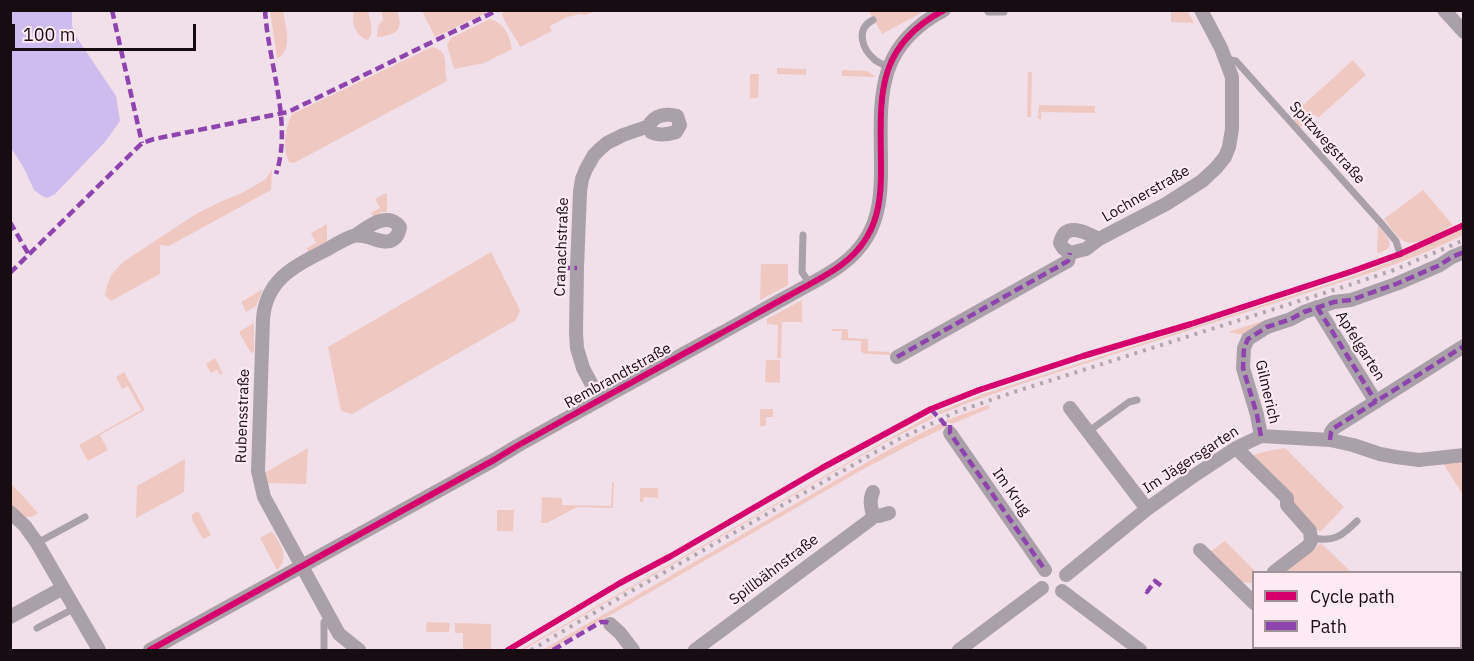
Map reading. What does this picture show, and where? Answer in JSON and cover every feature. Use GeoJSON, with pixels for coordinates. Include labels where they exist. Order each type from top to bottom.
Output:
{"type":"FeatureCollection","features":[{"type":"Feature","properties":{"kind":"street","name":"Rembrandtstraße"},"geometry":{"type":"LineString","coordinates":[[150,651],[830,273],[849,259],[866,239],[877,214],[880,186],[882,97],[888,67],[909,34],[944,10]]}},
{"type":"Feature","properties":{"kind":"street","name":"Lochnerstraße"},"geometry":{"type":"LineString","coordinates":[[1099,239],[1082,231],[1069,230],[1062,236],[1060,243],[1062,248],[1070,253],[1086,249],[1099,239],[1166,204],[1202,181],[1221,163],[1229,147],[1232,129],[1231,70],[1201,10]]}},
{"type":"Feature","properties":{"kind":"street"},"geometry":{"type":"LineString","coordinates":[[1444,10],[1464,32]]}},
{"type":"Feature","properties":{"kind":"street","name":"Cranachstraße"},"geometry":{"type":"LineString","coordinates":[[600,400],[583,368],[576,333],[582,179],[594,155],[607,143],[649,126]]}},
{"type":"Feature","properties":{"kind":"street","name":"Rubensstraße"},"geometry":{"type":"LineString","coordinates":[[354,236],[305,261],[285,275],[271,290],[264,309],[258,471],[264,497],[329,618],[339,634],[359,651]]}},
{"type":"Feature","properties":{"kind":"street","name":"Gilmerich"},"geometry":{"type":"LineString","coordinates":[[1261,436],[1242,357],[1246,342],[1253,335],[1317,307],[1351,300],[1396,284],[1464,252]]}},
{"type":"Feature","properties":{"kind":"street","name":"Lochnerstraße"},"geometry":{"type":"LineString","coordinates":[[897,357],[1068,261],[1070,253]]}},
{"type":"Feature","properties":{"kind":"street","name":"Apfelgarten"},"geometry":{"type":"LineString","coordinates":[[1317,307],[1376,402]]}},
{"type":"Feature","properties":{"kind":"street","name":"Apfelgarten"},"geometry":{"type":"LineString","coordinates":[[1330,441],[1334,428],[1464,346]]}},
{"type":"Feature","properties":{"kind":"street"},"geometry":{"type":"LineString","coordinates":[[1070,408],[1148,509]]}},
{"type":"Feature","properties":{"kind":"street","name":"Im Krug"},"geometry":{"type":"LineString","coordinates":[[950,433],[1045,570]]}},
{"type":"Feature","properties":{"kind":"street","name":"Im Jägersgarten"},"geometry":{"type":"LineString","coordinates":[[1066,575],[1148,509],[1214,461],[1261,436],[1330,441],[1396,457],[1432,459],[1464,455]]}},
{"type":"Feature","properties":{"kind":"street"},"geometry":{"type":"LineString","coordinates":[[1236,448],[1287,498],[1287,506],[1310,531],[1311,538],[1308,546],[1277,571]]}},
{"type":"Feature","properties":{"kind":"street"},"geometry":{"type":"LineString","coordinates":[[873,492],[870,498],[873,516]]}},
{"type":"Feature","properties":{"kind":"street"},"geometry":{"type":"LineString","coordinates":[[10,512],[25,525],[37,543],[99,651]]}},
{"type":"Feature","properties":{"kind":"street","name":"Spillbähnstraße"},"geometry":{"type":"LineString","coordinates":[[694,651],[873,516],[889,513]]}},
{"type":"Feature","properties":{"kind":"street"},"geometry":{"type":"LineString","coordinates":[[1200,550],[1251,595]]}},
{"type":"Feature","properties":{"kind":"street"},"geometry":{"type":"LineString","coordinates":[[1052,567],[1057,568],[1066,575],[1066,584],[1062,591],[1051,594],[1042,588],[1040,578],[1045,570],[1052,567]]}},
{"type":"Feature","properties":{"kind":"street"},"geometry":{"type":"LineString","coordinates":[[10,617],[63,588]]}},
{"type":"Feature","properties":{"kind":"street"},"geometry":{"type":"LineString","coordinates":[[958,651],[1042,588]]}},
{"type":"Feature","properties":{"kind":"street"},"geometry":{"type":"LineString","coordinates":[[1062,591],[1133,649]]}},
{"type":"Feature","properties":{"kind":"street"},"geometry":{"type":"LineString","coordinates":[[610,624],[633,651]]}},
{"type":"Feature","properties":{"kind":"lane"},"geometry":{"type":"LineString","coordinates":[[987,10],[988,12],[1004,12]]}},
{"type":"Feature","properties":{"kind":"lane"},"geometry":{"type":"LineString","coordinates":[[873,20],[863,28],[862,38],[869,53],[876,61],[888,67]]}},
{"type":"Feature","properties":{"kind":"lane","name":"Spitzwegstraße"},"geometry":{"type":"LineString","coordinates":[[1226,59],[1236,61],[1381,223],[1396,241],[1400,254]]}},
{"type":"Feature","properties":{"kind":"lane"},"geometry":{"type":"LineString","coordinates":[[803,235],[802,272],[810,284]]}},
{"type":"Feature","properties":{"kind":"lane"},"geometry":{"type":"LineString","coordinates":[[1089,431],[1129,402],[1137,400]]}},
{"type":"Feature","properties":{"kind":"lane"},"geometry":{"type":"LineString","coordinates":[[37,543],[85,517]]}},
{"type":"Feature","properties":{"kind":"lane"},"geometry":{"type":"LineString","coordinates":[[1311,538],[1329,540],[1339,538],[1357,521]]}},
{"type":"Feature","properties":{"kind":"lane"},"geometry":{"type":"LineString","coordinates":[[37,628],[75,608]]}},
{"type":"Feature","properties":{"kind":"lane"},"geometry":{"type":"LineString","coordinates":[[324,651],[324,622],[329,618]]}},
{"type":"Feature","properties":{"kind":"shaded area"},"geometry":{"type":"Polygon","coordinates":[[[11,10],[72,11],[75,35],[116,96],[120,121],[105,142],[55,194],[47,198],[34,190],[11,148],[11,10]]]}},
{"type":"Feature","properties":{"kind":"shaded area"},"geometry":{"type":"Polygon","coordinates":[[[595,10],[585,15],[567,17],[550,26],[552,31],[520,47],[503,17],[502,13],[508,11],[595,10]]]}},
{"type":"Feature","properties":{"kind":"shaded area"},"geometry":{"type":"Polygon","coordinates":[[[1187,10],[1194,23],[1171,22],[1171,11],[1187,10]]]}},
{"type":"Feature","properties":{"kind":"shaded area"},"geometry":{"type":"Polygon","coordinates":[[[270,11],[283,11],[286,30],[287,44],[282,55],[277,58],[270,11]]]}},
{"type":"Feature","properties":{"kind":"shaded area"},"geometry":{"type":"Polygon","coordinates":[[[354,11],[368,11],[372,30],[368,40],[355,28],[354,11]]]}},
{"type":"Feature","properties":{"kind":"shaded area"},"geometry":{"type":"Polygon","coordinates":[[[379,11],[397,11],[400,23],[397,31],[377,37],[378,26],[383,20],[382,13],[379,11]]]}},
{"type":"Feature","properties":{"kind":"shaded area"},"geometry":{"type":"Polygon","coordinates":[[[422,11],[490,11],[435,37],[422,11]]]}},
{"type":"Feature","properties":{"kind":"shaded area"},"geometry":{"type":"Polygon","coordinates":[[[869,11],[925,11],[882,34],[869,11]]]}},
{"type":"Feature","properties":{"kind":"shaded area"},"geometry":{"type":"Polygon","coordinates":[[[490,19],[506,30],[512,49],[484,63],[454,69],[447,45],[451,38],[490,19]]]}},
{"type":"Feature","properties":{"kind":"shaded area"},"geometry":{"type":"Polygon","coordinates":[[[432,47],[442,52],[444,56],[447,81],[294,163],[289,162],[285,138],[292,114],[432,47]]]}},
{"type":"Feature","properties":{"kind":"shaded area"},"geometry":{"type":"Polygon","coordinates":[[[1353,60],[1366,75],[1318,118],[1315,114],[1300,128],[1290,117],[1353,60]]]}},
{"type":"Feature","properties":{"kind":"shaded area"},"geometry":{"type":"Polygon","coordinates":[[[777,68],[806,69],[806,75],[777,74],[777,68]]]}},
{"type":"Feature","properties":{"kind":"shaded area"},"geometry":{"type":"Polygon","coordinates":[[[842,70],[867,71],[876,77],[842,76],[842,70]]]}},
{"type":"Feature","properties":{"kind":"shaded area"},"geometry":{"type":"Polygon","coordinates":[[[1028,72],[1032,72],[1031,117],[1027,117],[1028,72]]]}},
{"type":"Feature","properties":{"kind":"shaded area"},"geometry":{"type":"Polygon","coordinates":[[[750,74],[759,74],[758,98],[750,98],[750,74]]]}},
{"type":"Feature","properties":{"kind":"shaded area"},"geometry":{"type":"Polygon","coordinates":[[[1039,105],[1095,106],[1095,113],[1041,112],[1041,119],[1038,119],[1039,105]]]}},
{"type":"Feature","properties":{"kind":"shaded area"},"geometry":{"type":"Polygon","coordinates":[[[272,169],[271,190],[169,246],[160,245],[160,274],[111,301],[105,295],[112,274],[123,262],[196,214],[266,179],[272,169]]]}},
{"type":"Feature","properties":{"kind":"shaded area"},"geometry":{"type":"Polygon","coordinates":[[[1423,190],[1453,225],[1428,238],[1409,243],[1398,236],[1384,219],[1423,190]]]}},
{"type":"Feature","properties":{"kind":"shaded area"},"geometry":{"type":"Polygon","coordinates":[[[386,193],[387,212],[373,217],[371,213],[380,208],[375,199],[386,193]]]}},
{"type":"Feature","properties":{"kind":"shaded area"},"geometry":{"type":"Polygon","coordinates":[[[327,224],[327,241],[308,252],[307,248],[316,243],[311,233],[327,224]]]}},
{"type":"Feature","properties":{"kind":"shaded area"},"geometry":{"type":"Polygon","coordinates":[[[1378,226],[1390,245],[1384,251],[1377,253],[1378,226]]]}},
{"type":"Feature","properties":{"kind":"shaded area"},"geometry":{"type":"Polygon","coordinates":[[[1463,229],[1463,235],[1373,272],[1027,382],[941,414],[937,412],[986,393],[1347,278],[1390,262],[1463,229]]]}},
{"type":"Feature","properties":{"kind":"shaded area"},"geometry":{"type":"Polygon","coordinates":[[[491,252],[520,310],[516,320],[352,414],[341,411],[328,347],[491,252]]]}},
{"type":"Feature","properties":{"kind":"shaded area"},"geometry":{"type":"Polygon","coordinates":[[[761,264],[788,264],[788,285],[760,300],[761,264]]]}},
{"type":"Feature","properties":{"kind":"shaded area"},"geometry":{"type":"Polygon","coordinates":[[[263,289],[256,306],[246,312],[241,302],[263,289]]]}},
{"type":"Feature","properties":{"kind":"shaded area"},"geometry":{"type":"Polygon","coordinates":[[[802,300],[802,322],[782,322],[781,358],[777,358],[778,325],[767,324],[767,319],[802,300]]]}},
{"type":"Feature","properties":{"kind":"shaded area"},"geometry":{"type":"Polygon","coordinates":[[[1266,320],[1265,325],[1244,335],[1228,332],[1266,320]]]}},
{"type":"Feature","properties":{"kind":"shaded area"},"geometry":{"type":"Polygon","coordinates":[[[254,323],[254,352],[251,353],[239,332],[254,323]]]}},
{"type":"Feature","properties":{"kind":"shaded area"},"geometry":{"type":"Polygon","coordinates":[[[832,329],[848,329],[848,338],[868,339],[868,351],[890,352],[890,355],[861,352],[861,341],[841,340],[842,331],[832,331],[832,329]]]}},
{"type":"Feature","properties":{"kind":"shaded area"},"geometry":{"type":"Polygon","coordinates":[[[215,358],[223,373],[220,375],[217,370],[211,373],[206,364],[215,358]]]}},
{"type":"Feature","properties":{"kind":"shaded area"},"geometry":{"type":"Polygon","coordinates":[[[766,360],[780,360],[780,383],[765,382],[766,360]]]}},
{"type":"Feature","properties":{"kind":"shaded area"},"geometry":{"type":"Polygon","coordinates":[[[124,372],[145,410],[100,435],[108,450],[88,461],[79,445],[141,410],[128,386],[122,389],[116,377],[124,372]]]}},
{"type":"Feature","properties":{"kind":"shaded area"},"geometry":{"type":"Polygon","coordinates":[[[988,405],[990,408],[952,424],[945,421],[988,405]]]}},
{"type":"Feature","properties":{"kind":"shaded area"},"geometry":{"type":"Polygon","coordinates":[[[760,409],[773,409],[773,417],[766,417],[766,426],[760,426],[760,409]]]}},
{"type":"Feature","properties":{"kind":"shaded area"},"geometry":{"type":"Polygon","coordinates":[[[931,415],[937,416],[886,442],[520,650],[931,415]]]}},
{"type":"Feature","properties":{"kind":"shaded area"},"geometry":{"type":"Polygon","coordinates":[[[941,423],[944,427],[948,426],[860,471],[550,650],[542,650],[890,449],[941,423]]]}},
{"type":"Feature","properties":{"kind":"shaded area"},"geometry":{"type":"Polygon","coordinates":[[[308,448],[306,484],[267,483],[266,472],[308,448]]]}},
{"type":"Feature","properties":{"kind":"shaded area"},"geometry":{"type":"Polygon","coordinates":[[[1285,448],[1344,507],[1320,532],[1250,456],[1285,448]]]}},
{"type":"Feature","properties":{"kind":"shaded area"},"geometry":{"type":"Polygon","coordinates":[[[185,459],[184,492],[136,518],[137,486],[185,459]]]}},
{"type":"Feature","properties":{"kind":"shaded area"},"geometry":{"type":"Polygon","coordinates":[[[1463,460],[1463,495],[1443,463],[1463,460]]]}},
{"type":"Feature","properties":{"kind":"shaded area"},"geometry":{"type":"Polygon","coordinates":[[[612,482],[614,482],[612,508],[577,507],[547,523],[541,523],[542,497],[562,498],[562,505],[611,506],[612,482]]]}},
{"type":"Feature","properties":{"kind":"shaded area"},"geometry":{"type":"Polygon","coordinates":[[[10,483],[38,513],[26,517],[11,507],[10,483]]]}},
{"type":"Feature","properties":{"kind":"shaded area"},"geometry":{"type":"Polygon","coordinates":[[[640,488],[658,488],[658,498],[644,497],[643,502],[640,502],[640,488]]]}},
{"type":"Feature","properties":{"kind":"shaded area"},"geometry":{"type":"Polygon","coordinates":[[[497,510],[514,510],[513,531],[497,531],[497,510]]]}},
{"type":"Feature","properties":{"kind":"shaded area"},"geometry":{"type":"Polygon","coordinates":[[[198,511],[211,535],[203,539],[192,520],[192,514],[198,511]]]}},
{"type":"Feature","properties":{"kind":"shaded area"},"geometry":{"type":"Polygon","coordinates":[[[272,531],[284,555],[277,570],[260,538],[272,531]]]}},
{"type":"Feature","properties":{"kind":"shaded area"},"geometry":{"type":"Polygon","coordinates":[[[1225,541],[1255,571],[1252,571],[1252,582],[1237,582],[1208,553],[1225,541]]]}},
{"type":"Feature","properties":{"kind":"shaded area"},"geometry":{"type":"Polygon","coordinates":[[[1321,543],[1350,571],[1286,571],[1284,570],[1321,543]]]}},
{"type":"Feature","properties":{"kind":"shaded area"},"geometry":{"type":"Polygon","coordinates":[[[427,622],[450,623],[449,632],[426,632],[427,622]]]}},
{"type":"Feature","properties":{"kind":"shaded area"},"geometry":{"type":"Polygon","coordinates":[[[455,623],[491,624],[491,650],[463,650],[463,633],[455,633],[455,623]]]}},
{"type":"Feature","properties":{"kind":"railway"},"geometry":{"type":"LineString","coordinates":[[531,650],[897,440],[956,412],[1394,270],[1464,240]]}},
{"type":"Feature","properties":{"kind":"marked path"},"geometry":{"type":"LineString","coordinates":[[112,10],[142,143]]}},
{"type":"Feature","properties":{"kind":"marked path"},"geometry":{"type":"LineString","coordinates":[[265,10],[281,114],[281,154],[276,174]]}},
{"type":"Feature","properties":{"kind":"marked path"},"geometry":{"type":"LineString","coordinates":[[10,273],[142,143],[288,112],[498,10]]}},
{"type":"Feature","properties":{"kind":"marked path"},"geometry":{"type":"LineString","coordinates":[[10,222],[29,255]]}},
{"type":"Feature","properties":{"kind":"marked path"},"geometry":{"type":"LineString","coordinates":[[1261,436],[1243,368],[1244,348],[1248,339],[1267,327],[1304,312],[1334,302],[1351,300],[1396,284],[1464,252]]}},
{"type":"Feature","properties":{"kind":"marked path"},"geometry":{"type":"LineString","coordinates":[[897,357],[1068,261],[1070,253]]}},
{"type":"Feature","properties":{"kind":"marked path"},"geometry":{"type":"LineString","coordinates":[[561,268],[577,268]]}},
{"type":"Feature","properties":{"kind":"marked path"},"geometry":{"type":"LineString","coordinates":[[1317,307],[1376,402]]}},
{"type":"Feature","properties":{"kind":"marked path"},"geometry":{"type":"LineString","coordinates":[[1330,440],[1334,428],[1464,346]]}},
{"type":"Feature","properties":{"kind":"marked path"},"geometry":{"type":"LineString","coordinates":[[931,409],[944,424],[950,424],[950,433],[1045,570]]}},
{"type":"Feature","properties":{"kind":"marked path"},"geometry":{"type":"LineString","coordinates":[[1146,591],[1155,581],[1164,588]]}},
{"type":"Feature","properties":{"kind":"marked path"},"geometry":{"type":"LineString","coordinates":[[553,650],[601,622],[610,624]]}},
{"type":"Feature","properties":{"kind":"cycle path"},"geometry":{"type":"LineString","coordinates":[[150,650],[843,264],[867,237],[877,213],[880,188],[882,99],[892,59],[904,41],[921,25],[944,10]]}},
{"type":"Feature","properties":{"kind":"cycle path"},"geometry":{"type":"LineString","coordinates":[[508,650],[620,583],[931,409],[979,390],[1353,271],[1400,254],[1464,225]]}}]}
